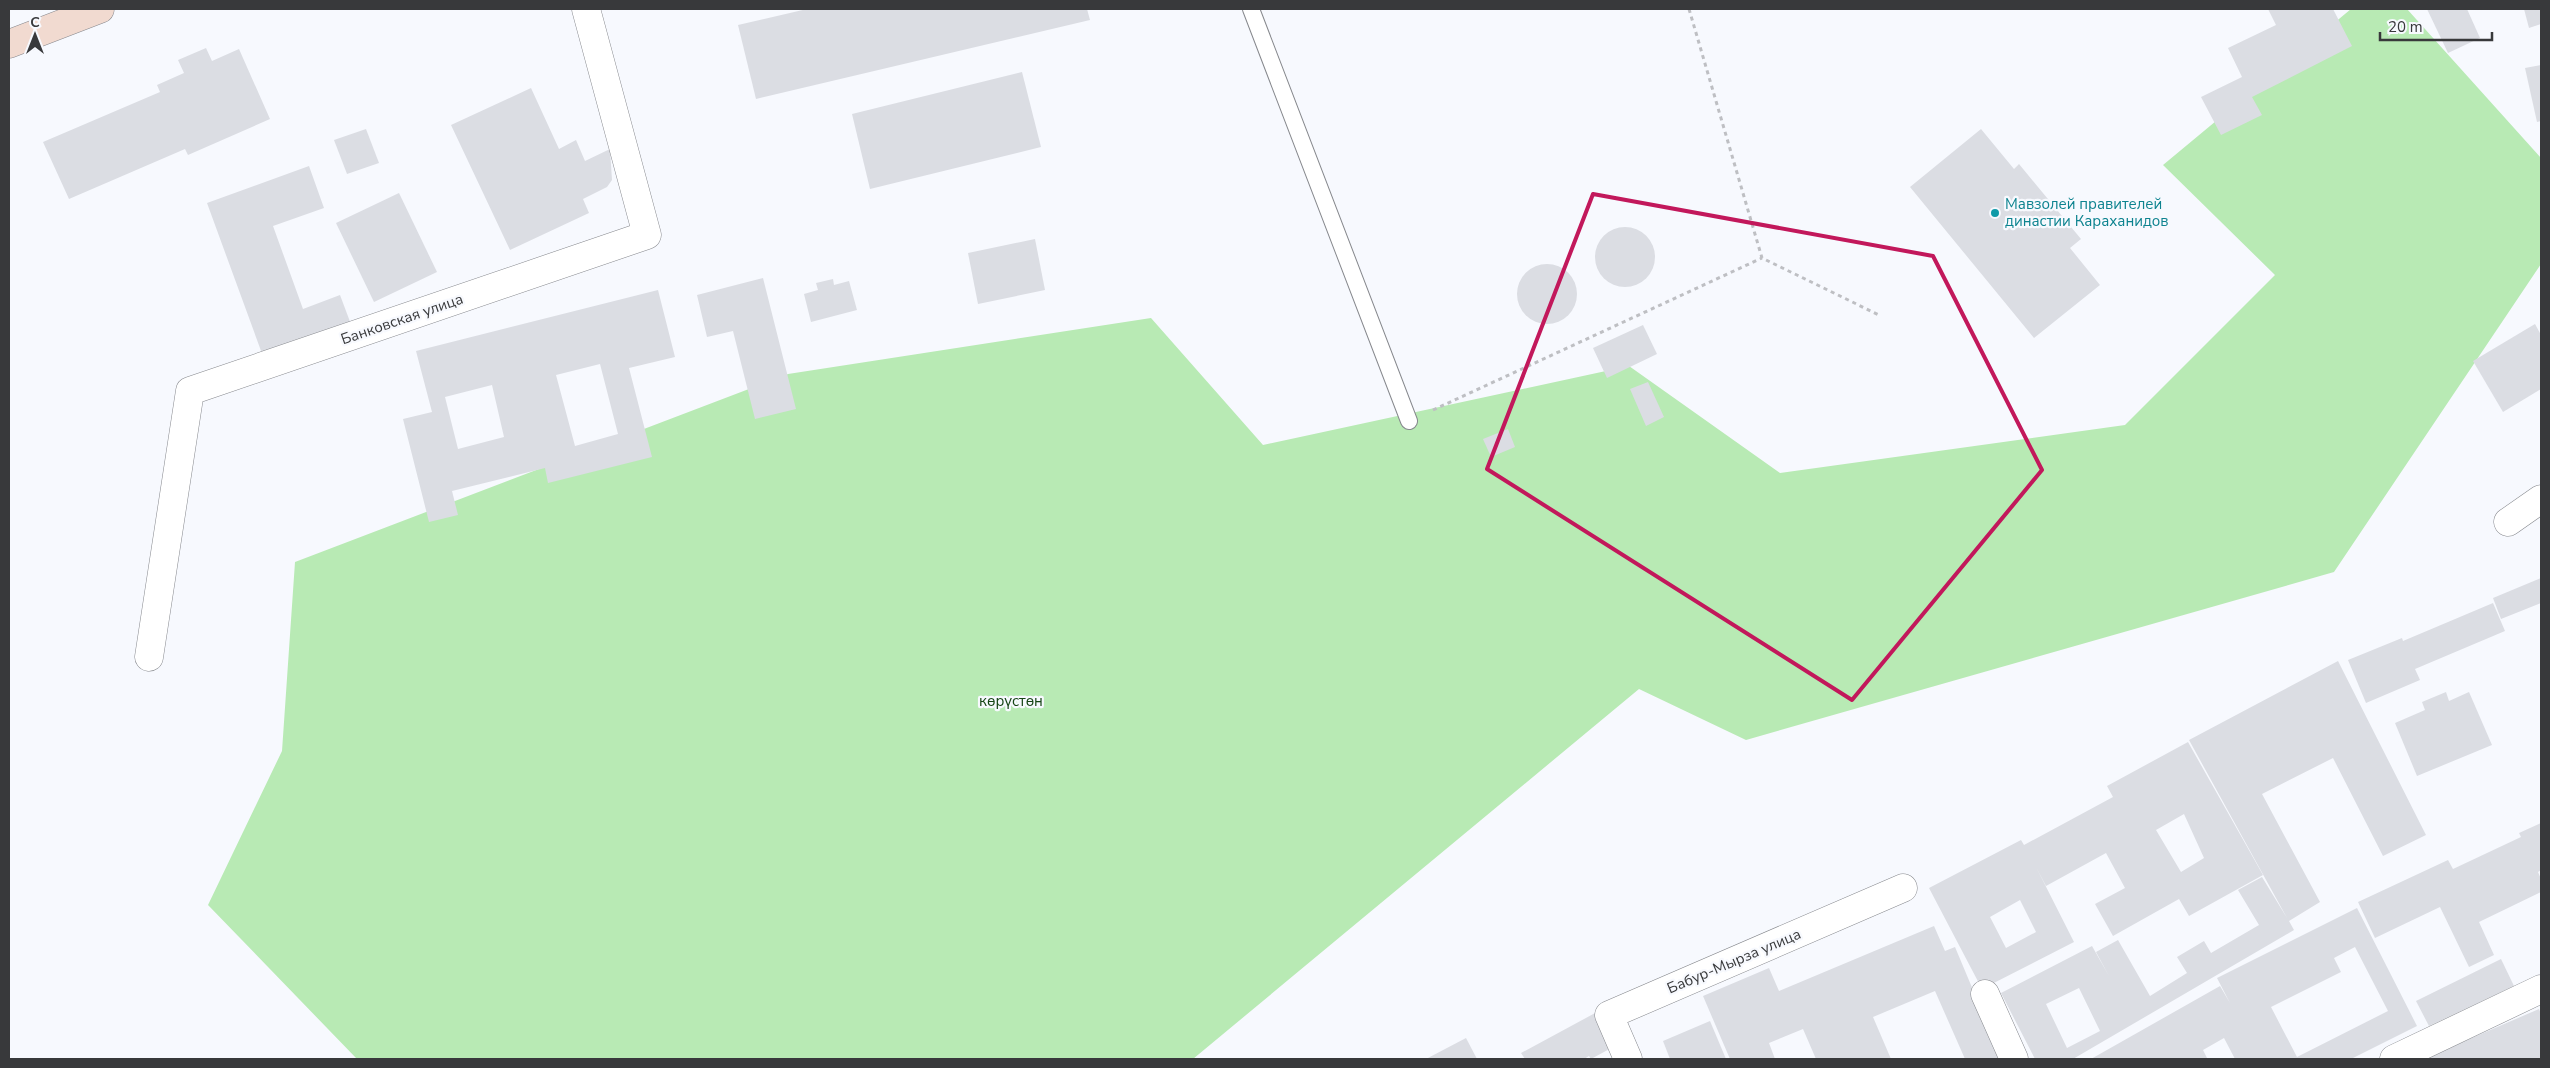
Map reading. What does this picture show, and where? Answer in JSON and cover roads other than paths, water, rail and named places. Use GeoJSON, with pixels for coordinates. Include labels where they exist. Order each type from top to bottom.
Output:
{"type":"FeatureCollection","features":[{"type":"Feature","properties":{"kind":"main road"},"geometry":{"type":"LineString","coordinates":[[9,44],[100,9]]}},
{"type":"Feature","properties":{"kind":"street","name":"Банковская улица"},"geometry":{"type":"LineString","coordinates":[[149,657],[190,391],[647,235],[586,9]]}},
{"type":"Feature","properties":{"kind":"street"},"geometry":{"type":"LineString","coordinates":[[2508,522],[2541,499]]}},
{"type":"Feature","properties":{"kind":"street","name":"Бабур-Мырза улица"},"geometry":{"type":"LineString","coordinates":[[1628,1059],[1609,1014],[1903,888]]}},
{"type":"Feature","properties":{"kind":"street"},"geometry":{"type":"LineString","coordinates":[[2394,1059],[2541,990]]}},
{"type":"Feature","properties":{"kind":"street"},"geometry":{"type":"LineString","coordinates":[[1985,994],[2014,1059]]}},
{"type":"Feature","properties":{"kind":"lane"},"geometry":{"type":"LineString","coordinates":[[1251,9],[1409,420]]}},
{"type":"Feature","properties":{"kind":"place","name":"Мавзолей правителей династии Караханидов"},"geometry":{"type":"Point","coordinates":[1995,213]}},
{"type":"Feature","properties":{"kind":"park label","name":"көрүстөн"},"geometry":{"type":"Point","coordinates":[1011,701]}}]}
